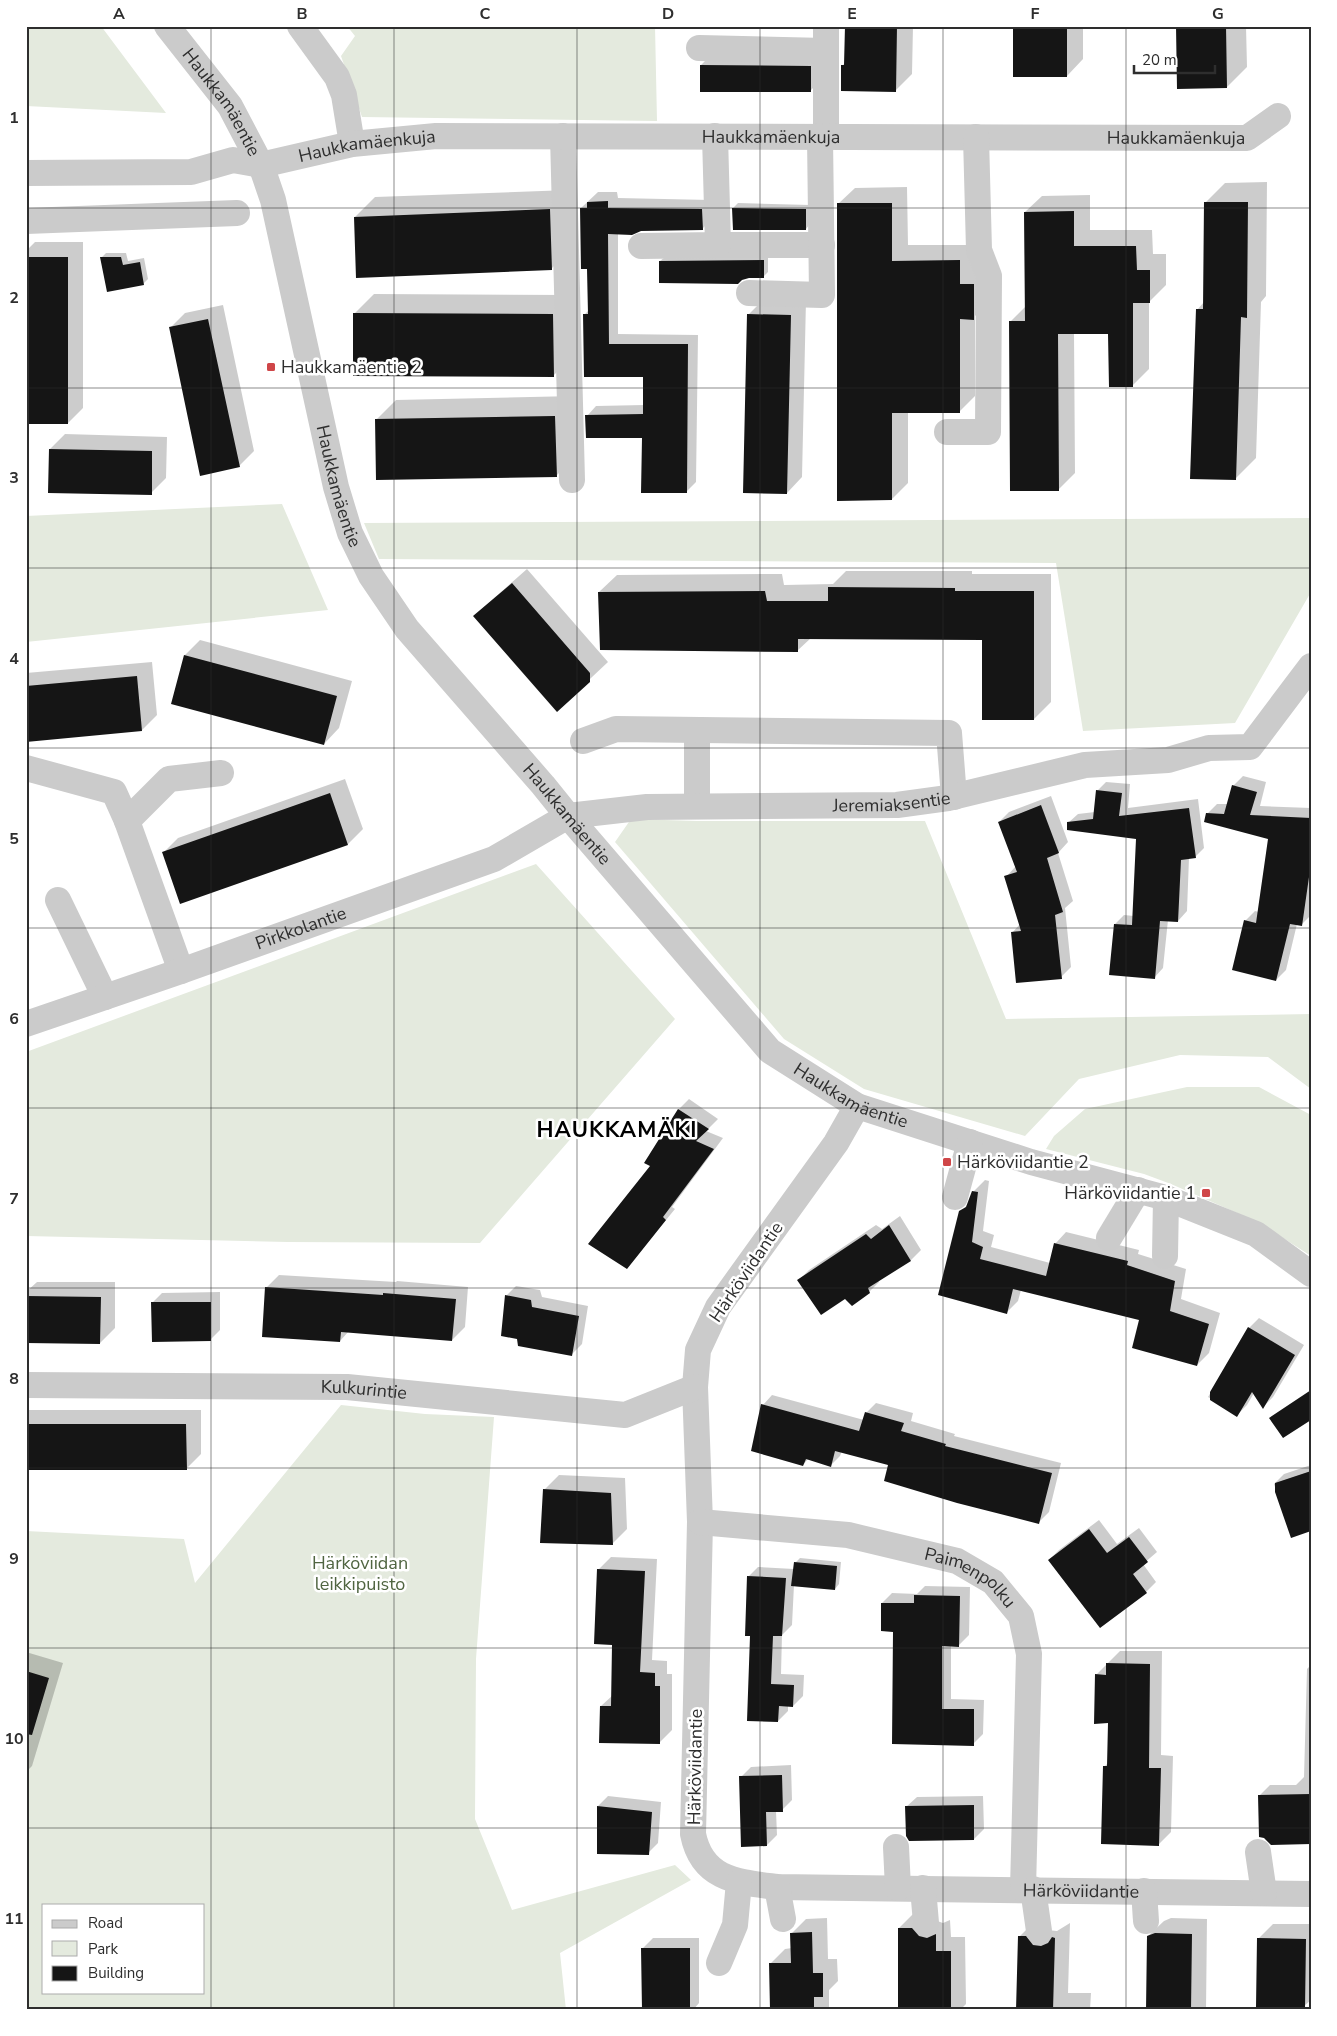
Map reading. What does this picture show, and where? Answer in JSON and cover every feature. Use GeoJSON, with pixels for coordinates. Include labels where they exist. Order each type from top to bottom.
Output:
{"type":"FeatureCollection","features":[{"type":"Feature","properties":{"kind":"street","name":"Haukkamäentie"},"geometry":{"type":"LineString","coordinates":[[167,26],[230,106],[261,165],[273,200],[336,487],[350,534],[371,576],[407,629],[543,784],[568,816],[770,1051],[857,1106],[1031,1162],[1166,1198],[1256,1234],[1311,1274]]}},
{"type":"Feature","properties":{"kind":"street"},"geometry":{"type":"LineString","coordinates":[[300,26],[337,77],[344,95],[352,144]]}},
{"type":"Feature","properties":{"kind":"street"},"geometry":{"type":"LineString","coordinates":[[699,48],[826,38],[822,295],[749,293]]}},
{"type":"Feature","properties":{"kind":"street","name":"Haukkamäenkuja"},"geometry":{"type":"LineString","coordinates":[[261,165],[352,144],[436,136],[1247,138],[1278,116]]}},
{"type":"Feature","properties":{"kind":"street"},"geometry":{"type":"LineString","coordinates":[[563,136],[572,480]]}},
{"type":"Feature","properties":{"kind":"street"},"geometry":{"type":"LineString","coordinates":[[715,136],[718,245]]}},
{"type":"Feature","properties":{"kind":"street"},"geometry":{"type":"LineString","coordinates":[[947,432],[988,432],[989,276],[979,250],[976,137]]}},
{"type":"Feature","properties":{"kind":"street"},"geometry":{"type":"LineString","coordinates":[[26,173],[190,172],[233,160],[261,165]]}},
{"type":"Feature","properties":{"kind":"street"},"geometry":{"type":"LineString","coordinates":[[26,222],[237,213]]}},
{"type":"Feature","properties":{"kind":"street"},"geometry":{"type":"LineString","coordinates":[[641,246],[822,245]]}},
{"type":"Feature","properties":{"kind":"street","name":"Jeremiaksentie"},"geometry":{"type":"LineString","coordinates":[[568,816],[647,807],[897,805],[954,797],[1085,765],[1168,760],[1209,748],[1250,747],[1311,666]]}},
{"type":"Feature","properties":{"kind":"street"},"geometry":{"type":"LineString","coordinates":[[583,741],[616,729],[949,733],[954,797]]}},
{"type":"Feature","properties":{"kind":"street"},"geometry":{"type":"LineString","coordinates":[[697,730],[698,806]]}},
{"type":"Feature","properties":{"kind":"street"},"geometry":{"type":"LineString","coordinates":[[26,768],[114,792],[127,820],[181,971]]}},
{"type":"Feature","properties":{"kind":"street"},"geometry":{"type":"LineString","coordinates":[[127,820],[169,779],[221,773]]}},
{"type":"Feature","properties":{"kind":"street","name":"Pirkkolantie"},"geometry":{"type":"LineString","coordinates":[[26,1024],[181,971],[494,859],[568,816]]}},
{"type":"Feature","properties":{"kind":"street"},"geometry":{"type":"LineString","coordinates":[[58,900],[105,997]]}},
{"type":"Feature","properties":{"kind":"street","name":"Härköviidantie"},"geometry":{"type":"LineString","coordinates":[[857,1106],[836,1143],[718,1307],[698,1350],[695,1388],[700,1522],[693,1834],[695,1845],[707,1865],[719,1875],[739,1882],[777,1887],[1311,1894]]}},
{"type":"Feature","properties":{"kind":"street"},"geometry":{"type":"LineString","coordinates":[[955,1197],[970,1142]]}},
{"type":"Feature","properties":{"kind":"street"},"geometry":{"type":"LineString","coordinates":[[1109,1238],[1138,1190]]}},
{"type":"Feature","properties":{"kind":"street"},"geometry":{"type":"LineString","coordinates":[[1165,1256],[1166,1198]]}},
{"type":"Feature","properties":{"kind":"street","name":"Kulkurintie"},"geometry":{"type":"LineString","coordinates":[[26,1385],[347,1387],[625,1415],[695,1388]]}},
{"type":"Feature","properties":{"kind":"street","name":"Paimenpolku"},"geometry":{"type":"LineString","coordinates":[[700,1522],[848,1535],[957,1561],[994,1582],[1021,1616],[1029,1654],[1028,1889],[1038,1931]]}},
{"type":"Feature","properties":{"kind":"street"},"geometry":{"type":"LineString","coordinates":[[896,1847],[910,1888],[926,1923]]}},
{"type":"Feature","properties":{"kind":"street"},"geometry":{"type":"LineString","coordinates":[[1258,1852],[1264,1893]]}},
{"type":"Feature","properties":{"kind":"street"},"geometry":{"type":"LineString","coordinates":[[719,1963],[735,1925],[739,1882]]}},
{"type":"Feature","properties":{"kind":"street"},"geometry":{"type":"LineString","coordinates":[[777,1887],[783,1919]]}},
{"type":"Feature","properties":{"kind":"street"},"geometry":{"type":"LineString","coordinates":[[1144,1891],[1146,1921]]}},
{"type":"Feature","properties":{"kind":"green space"},"geometry":{"type":"Polygon","coordinates":[[[26,26],[101,26],[166,113],[26,106],[26,26]]]}},
{"type":"Feature","properties":{"kind":"green space"},"geometry":{"type":"Polygon","coordinates":[[[347,26],[655,26],[657,121],[362,117],[341,56],[355,36],[347,26]]]}},
{"type":"Feature","properties":{"kind":"green space"},"geometry":{"type":"Polygon","coordinates":[[[282,504],[328,610],[26,642],[26,516],[282,504]]]}},
{"type":"Feature","properties":{"kind":"green space"},"geometry":{"type":"Polygon","coordinates":[[[1311,518],[1311,592],[1235,723],[1083,731],[1056,563],[379,559],[364,523],[1311,518]]]}},
{"type":"Feature","properties":{"kind":"green space"},"geometry":{"type":"Polygon","coordinates":[[[631,819],[697,821],[925,821],[1006,1019],[1311,1014],[1311,1089],[1268,1057],[1180,1055],[1079,1079],[1025,1136],[864,1089],[784,1039],[615,842],[631,819]]]}},
{"type":"Feature","properties":{"kind":"green space"},"geometry":{"type":"Polygon","coordinates":[[[536,864],[675,1019],[480,1243],[288,1242],[26,1236],[26,1052],[536,864]]]}},
{"type":"Feature","properties":{"kind":"green space"},"geometry":{"type":"Polygon","coordinates":[[[1187,1087],[1259,1087],[1311,1115],[1311,1256],[1260,1223],[1171,1184],[1144,1174],[1046,1149],[1054,1136],[1085,1109],[1187,1087]]]}},
{"type":"Feature","properties":{"kind":"green space","name":"Härköviidan leikkipuisto"},"geometry":{"type":"Polygon","coordinates":[[[341,1405],[425,1414],[494,1417],[476,1659],[475,1819],[512,1910],[675,1865],[691,1880],[560,1953],[566,2010],[26,2010],[26,1531],[184,1539],[195,1583],[341,1405]]]}},
{"type":"Feature","properties":{"kind":"building"},"geometry":{"type":"Polygon","coordinates":[[[845,26],[897,26],[896,92],[841,91],[841,65],[844,65],[845,26]]]}},
{"type":"Feature","properties":{"kind":"building"},"geometry":{"type":"Polygon","coordinates":[[[1013,26],[1067,26],[1067,77],[1013,77],[1013,26]]]}},
{"type":"Feature","properties":{"kind":"building"},"geometry":{"type":"Polygon","coordinates":[[[1176,26],[1226,26],[1227,88],[1177,89],[1176,26]]]}},
{"type":"Feature","properties":{"kind":"building"},"geometry":{"type":"Polygon","coordinates":[[[700,65],[811,66],[811,92],[700,92],[700,65]]]}},
{"type":"Feature","properties":{"kind":"building"},"geometry":{"type":"Polygon","coordinates":[[[608,201],[608,208],[702,209],[703,230],[641,231],[632,235],[608,234],[609,344],[688,344],[687,493],[641,493],[642,438],[586,438],[585,415],[643,414],[643,377],[584,377],[583,314],[588,314],[587,269],[581,269],[580,208],[587,208],[587,202],[608,201]]]}},
{"type":"Feature","properties":{"kind":"building"},"geometry":{"type":"Polygon","coordinates":[[[1204,202],[1248,202],[1247,318],[1241,317],[1236,480],[1190,479],[1196,309],[1203,309],[1204,202]]]}},
{"type":"Feature","properties":{"kind":"building"},"geometry":{"type":"Polygon","coordinates":[[[837,203],[892,203],[892,261],[960,260],[960,284],[974,284],[974,320],[960,319],[960,413],[892,413],[892,500],[837,501],[837,203]]]}},
{"type":"Feature","properties":{"kind":"building"},"geometry":{"type":"Polygon","coordinates":[[[732,208],[806,209],[806,230],[733,230],[732,208]]]}},
{"type":"Feature","properties":{"kind":"building"},"geometry":{"type":"Polygon","coordinates":[[[550,209],[552,270],[356,278],[354,217],[550,209]]]}},
{"type":"Feature","properties":{"kind":"building"},"geometry":{"type":"Polygon","coordinates":[[[1074,211],[1074,246],[1136,246],[1137,270],[1150,270],[1150,303],[1133,303],[1133,387],[1109,387],[1108,334],[1058,334],[1059,491],[1010,491],[1009,321],[1025,321],[1024,212],[1074,211]]]}},
{"type":"Feature","properties":{"kind":"building"},"geometry":{"type":"Polygon","coordinates":[[[26,257],[68,257],[68,424],[26,424],[26,257]]]}},
{"type":"Feature","properties":{"kind":"building"},"geometry":{"type":"Polygon","coordinates":[[[100,257],[121,257],[123,265],[140,262],[144,285],[107,292],[100,257]]]}},
{"type":"Feature","properties":{"kind":"building"},"geometry":{"type":"Polygon","coordinates":[[[764,260],[764,278],[749,278],[742,280],[738,284],[659,283],[659,261],[764,260]]]}},
{"type":"Feature","properties":{"kind":"building"},"geometry":{"type":"Polygon","coordinates":[[[353,313],[553,314],[554,377],[353,376],[353,313]]]}},
{"type":"Feature","properties":{"kind":"building"},"geometry":{"type":"Polygon","coordinates":[[[747,314],[791,315],[787,494],[743,493],[747,314]]]}},
{"type":"Feature","properties":{"kind":"building"},"geometry":{"type":"Polygon","coordinates":[[[208,319],[240,467],[200,476],[169,327],[208,319]]]}},
{"type":"Feature","properties":{"kind":"building"},"geometry":{"type":"Polygon","coordinates":[[[555,416],[557,477],[376,480],[375,419],[555,416]]]}},
{"type":"Feature","properties":{"kind":"building"},"geometry":{"type":"Polygon","coordinates":[[[49,449],[152,451],[152,495],[48,493],[49,449]]]}},
{"type":"Feature","properties":{"kind":"building"},"geometry":{"type":"Polygon","coordinates":[[[512,583],[590,673],[590,682],[557,712],[473,616],[512,583]]]}},
{"type":"Feature","properties":{"kind":"building"},"geometry":{"type":"Polygon","coordinates":[[[828,587],[955,588],[955,591],[1034,591],[1034,720],[982,720],[982,640],[798,639],[798,652],[600,650],[598,592],[765,591],[767,601],[828,601],[828,587]]]}},
{"type":"Feature","properties":{"kind":"building"},"geometry":{"type":"Polygon","coordinates":[[[184,655],[337,696],[324,745],[171,704],[184,655]]]}},
{"type":"Feature","properties":{"kind":"building"},"geometry":{"type":"Polygon","coordinates":[[[137,676],[142,731],[26,742],[26,686],[137,676]]]}},
{"type":"Feature","properties":{"kind":"building"},"geometry":{"type":"Polygon","coordinates":[[[1232,785],[1257,792],[1250,815],[1311,818],[1311,863],[1302,926],[1290,924],[1276,981],[1232,970],[1244,920],[1256,923],[1268,839],[1204,822],[1206,813],[1224,814],[1232,785]]]}},
{"type":"Feature","properties":{"kind":"building"},"geometry":{"type":"Polygon","coordinates":[[[1096,790],[1122,793],[1119,816],[1189,808],[1196,858],[1181,860],[1178,922],[1160,921],[1155,979],[1109,975],[1114,924],[1132,925],[1136,839],[1067,830],[1067,822],[1093,819],[1096,790]]]}},
{"type":"Feature","properties":{"kind":"building"},"geometry":{"type":"Polygon","coordinates":[[[330,793],[348,845],[180,904],[162,852],[330,793]]]}},
{"type":"Feature","properties":{"kind":"building"},"geometry":{"type":"Polygon","coordinates":[[[1041,805],[1059,853],[1047,858],[1063,912],[1055,915],[1062,979],[1016,983],[1011,932],[1021,931],[1004,876],[1017,872],[998,822],[1041,805]]]}},
{"type":"Feature","properties":{"kind":"building"},"geometry":{"type":"Polygon","coordinates":[[[678,1109],[709,1129],[696,1141],[714,1149],[663,1217],[666,1220],[627,1269],[588,1244],[650,1166],[644,1163],[678,1109]]]}},
{"type":"Feature","properties":{"kind":"building"},"geometry":{"type":"Polygon","coordinates":[[[972,1191],[978,1192],[972,1242],[983,1247],[980,1259],[1046,1276],[1054,1243],[1128,1261],[1127,1265],[1175,1281],[1170,1311],[1209,1324],[1197,1366],[1132,1348],[1139,1320],[1013,1289],[1007,1314],[938,1295],[959,1211],[966,1207],[972,1191]]]}},
{"type":"Feature","properties":{"kind":"building"},"geometry":{"type":"Polygon","coordinates":[[[889,1225],[911,1261],[868,1288],[870,1293],[852,1306],[845,1299],[821,1315],[797,1280],[866,1234],[871,1239],[889,1225]]]}},
{"type":"Feature","properties":{"kind":"building"},"geometry":{"type":"Polygon","coordinates":[[[265,1287],[456,1299],[452,1341],[341,1332],[340,1342],[262,1337],[265,1287]]]}},
{"type":"Feature","properties":{"kind":"building"},"geometry":{"type":"Polygon","coordinates":[[[505,1295],[531,1300],[532,1307],[579,1316],[572,1356],[518,1346],[517,1339],[501,1336],[505,1295]]]}},
{"type":"Feature","properties":{"kind":"building"},"geometry":{"type":"Polygon","coordinates":[[[26,1296],[101,1297],[100,1344],[26,1343],[26,1296]]]}},
{"type":"Feature","properties":{"kind":"building"},"geometry":{"type":"Polygon","coordinates":[[[151,1302],[211,1302],[211,1341],[152,1342],[151,1302]]]}},
{"type":"Feature","properties":{"kind":"building"},"geometry":{"type":"Polygon","coordinates":[[[1248,1327],[1295,1355],[1263,1409],[1252,1392],[1237,1417],[1210,1400],[1210,1392],[1248,1327]]]}},
{"type":"Feature","properties":{"kind":"building"},"geometry":{"type":"Polygon","coordinates":[[[1311,1390],[1311,1420],[1283,1438],[1269,1418],[1311,1390]]]}},
{"type":"Feature","properties":{"kind":"building"},"geometry":{"type":"Polygon","coordinates":[[[761,1404],[859,1431],[865,1412],[904,1423],[901,1431],[946,1444],[945,1446],[1052,1473],[1039,1524],[957,1503],[884,1481],[888,1465],[835,1451],[831,1467],[806,1459],[803,1466],[751,1451],[761,1404]]]}},
{"type":"Feature","properties":{"kind":"building"},"geometry":{"type":"Polygon","coordinates":[[[26,1424],[186,1424],[187,1470],[26,1470],[26,1424]]]}},
{"type":"Feature","properties":{"kind":"building"},"geometry":{"type":"Polygon","coordinates":[[[1311,1471],[1311,1531],[1291,1538],[1275,1492],[1275,1483],[1311,1471]]]}},
{"type":"Feature","properties":{"kind":"building"},"geometry":{"type":"Polygon","coordinates":[[[543,1489],[611,1493],[613,1545],[540,1543],[543,1489]]]}},
{"type":"Feature","properties":{"kind":"building"},"geometry":{"type":"Polygon","coordinates":[[[1089,1529],[1107,1553],[1129,1537],[1148,1562],[1133,1574],[1147,1593],[1100,1628],[1048,1560],[1089,1529]]]}},
{"type":"Feature","properties":{"kind":"building"},"geometry":{"type":"Polygon","coordinates":[[[794,1562],[837,1566],[835,1590],[791,1586],[794,1562]]]}},
{"type":"Feature","properties":{"kind":"building"},"geometry":{"type":"Polygon","coordinates":[[[597,1569],[645,1571],[640,1672],[655,1673],[655,1686],[660,1686],[660,1744],[599,1743],[600,1706],[611,1706],[612,1645],[594,1644],[597,1569]]]}},
{"type":"Feature","properties":{"kind":"building"},"geometry":{"type":"Polygon","coordinates":[[[747,1576],[786,1578],[782,1636],[773,1636],[771,1684],[794,1685],[793,1707],[779,1706],[778,1722],[747,1721],[750,1636],[745,1636],[747,1576]]]}},
{"type":"Feature","properties":{"kind":"building"},"geometry":{"type":"Polygon","coordinates":[[[914,1595],[960,1596],[959,1647],[942,1646],[942,1709],[974,1709],[974,1746],[892,1744],[893,1632],[881,1631],[881,1603],[914,1603],[914,1595]]]}},
{"type":"Feature","properties":{"kind":"building"},"geometry":{"type":"Polygon","coordinates":[[[1106,1663],[1150,1664],[1149,1768],[1161,1768],[1159,1846],[1101,1844],[1103,1766],[1107,1766],[1108,1723],[1094,1724],[1095,1674],[1106,1675],[1106,1663]]]}},
{"type":"Feature","properties":{"kind":"building"},"geometry":{"type":"Polygon","coordinates":[[[26,1671],[49,1678],[32,1735],[26,1734],[26,1671]]]}},
{"type":"Feature","properties":{"kind":"building"},"geometry":{"type":"Polygon","coordinates":[[[782,1775],[783,1812],[766,1812],[767,1846],[741,1847],[739,1776],[782,1775]]]}},
{"type":"Feature","properties":{"kind":"building"},"geometry":{"type":"Polygon","coordinates":[[[1311,1794],[1311,1844],[1271,1845],[1264,1838],[1259,1837],[1258,1795],[1311,1794]]]}},
{"type":"Feature","properties":{"kind":"building"},"geometry":{"type":"Polygon","coordinates":[[[974,1805],[974,1840],[909,1841],[906,1836],[905,1806],[974,1805]]]}},
{"type":"Feature","properties":{"kind":"building"},"geometry":{"type":"Polygon","coordinates":[[[597,1806],[652,1812],[649,1855],[597,1854],[597,1806]]]}},
{"type":"Feature","properties":{"kind":"building"},"geometry":{"type":"Polygon","coordinates":[[[898,1928],[912,1928],[919,1936],[927,1938],[936,1934],[936,1951],[951,1951],[951,2010],[898,2010],[898,1928]]]}},
{"type":"Feature","properties":{"kind":"building"},"geometry":{"type":"Polygon","coordinates":[[[812,1932],[813,1973],[823,1973],[823,1997],[814,1997],[814,2010],[770,2010],[769,1963],[791,1963],[790,1933],[812,1932]]]}},
{"type":"Feature","properties":{"kind":"building"},"geometry":{"type":"Polygon","coordinates":[[[1155,1933],[1192,1934],[1191,2010],[1146,2010],[1147,1936],[1155,1933]]]}},
{"type":"Feature","properties":{"kind":"building"},"geometry":{"type":"Polygon","coordinates":[[[1018,1936],[1026,1936],[1033,1945],[1041,1946],[1048,1943],[1052,1937],[1055,1938],[1053,2010],[1016,2010],[1018,1936]]]}},
{"type":"Feature","properties":{"kind":"building"},"geometry":{"type":"Polygon","coordinates":[[[1257,1938],[1306,1939],[1305,2008],[1256,2007],[1257,1938]]]}},
{"type":"Feature","properties":{"kind":"building"},"geometry":{"type":"Polygon","coordinates":[[[641,1948],[690,1948],[690,2010],[642,2010],[641,1948]]]}},
{"type":"Feature","properties":{"kind":"place","name":"Haukkamäentie 2"},"geometry":{"type":"Point","coordinates":[271,367]}},
{"type":"Feature","properties":{"kind":"place","name":"Härköviidantie 2"},"geometry":{"type":"Point","coordinates":[947,1162]}},
{"type":"Feature","properties":{"kind":"place","name":"Härköviidantie 1"},"geometry":{"type":"Point","coordinates":[1206,1193]}},
{"type":"Feature","properties":{"kind":"district","name":"HAUKKAMÄKI"},"geometry":{"type":"Point","coordinates":[617,1130]}}]}
